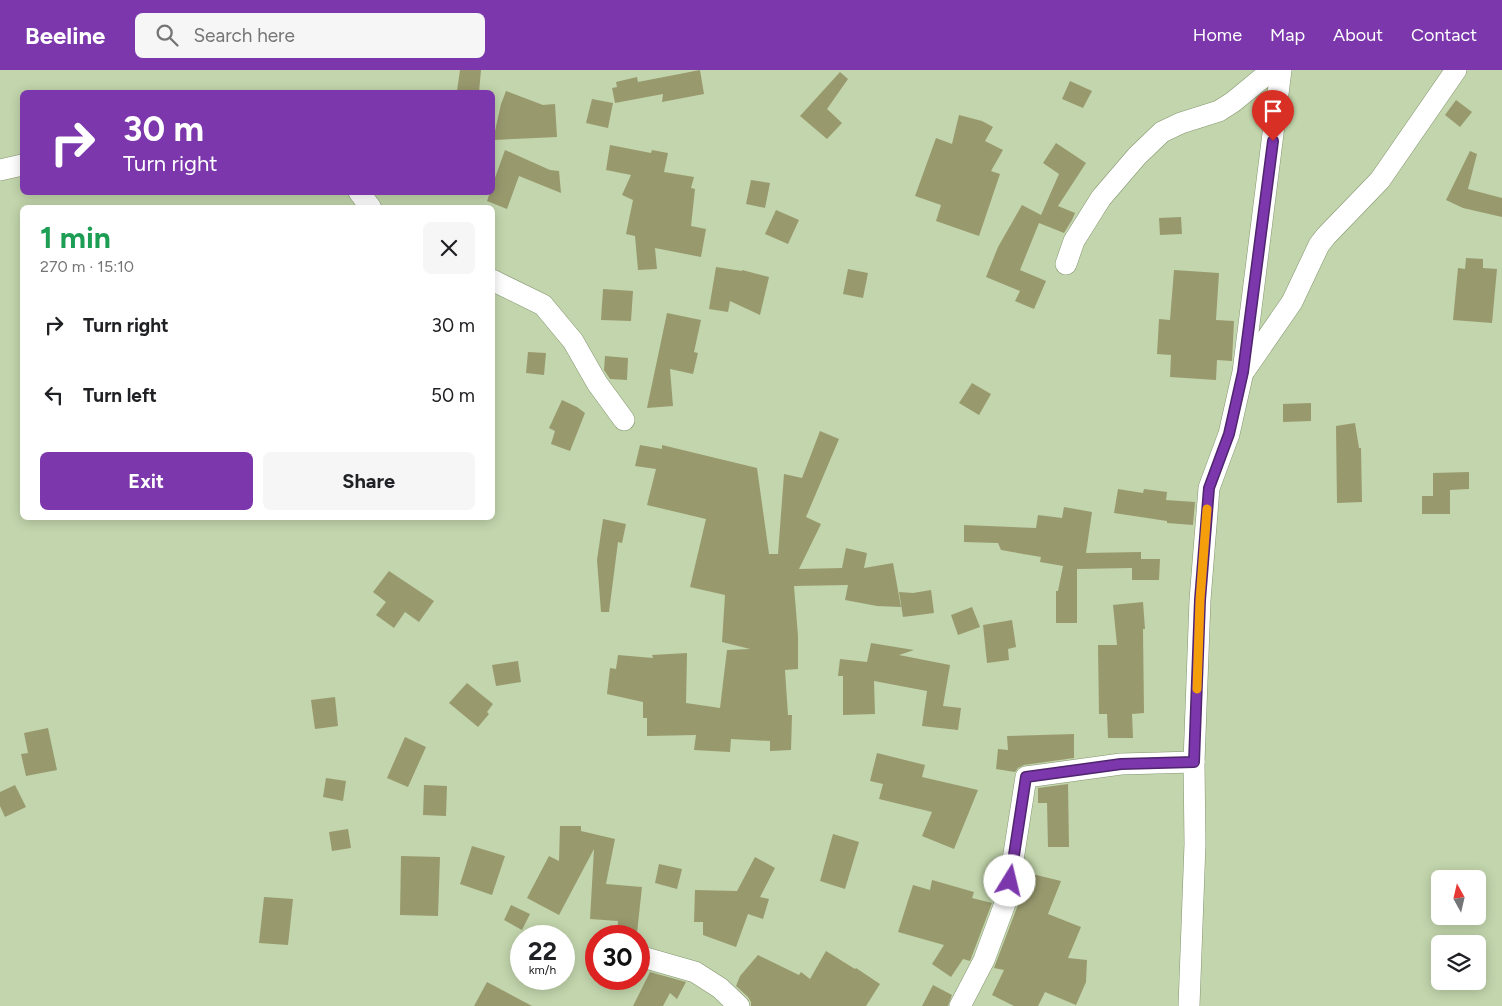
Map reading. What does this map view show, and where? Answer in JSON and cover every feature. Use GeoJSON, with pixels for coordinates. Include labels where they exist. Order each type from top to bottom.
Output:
{"type":"FeatureCollection","features":[{"type":"Feature","properties":{"kind":"street"},"geometry":{"type":"LineString","coordinates":[[1066,264],[1074,241],[1102,198],[1137,156],[1162,132],[1180,123],[1219,111],[1272,70]]}},
{"type":"Feature","properties":{"kind":"street"},"geometry":{"type":"LineString","coordinates":[[1189,1006],[1195,844],[1194,762],[1200,600],[1209,488],[1229,434],[1243,372],[1281,70]]}},
{"type":"Feature","properties":{"kind":"street"},"geometry":{"type":"LineString","coordinates":[[1243,372],[1292,302],[1319,245],[1380,180],[1456,70]]}},
{"type":"Feature","properties":{"kind":"street"},"geometry":{"type":"LineString","coordinates":[[0,170],[20,165]]}},
{"type":"Feature","properties":{"kind":"street"},"geometry":{"type":"LineString","coordinates":[[495,282],[543,306],[573,341],[597,383],[624,420]]}},
{"type":"Feature","properties":{"kind":"street"},"geometry":{"type":"LineString","coordinates":[[960,1006],[984,960],[1007,898],[1026,777],[1121,764],[1194,762]]}},
{"type":"Feature","properties":{"kind":"street"},"geometry":{"type":"LineString","coordinates":[[650,959],[695,972],[720,988],[739,1006]]}},
{"type":"Feature","properties":{"kind":"building"},"geometry":{"type":"Polygon","coordinates":[[[460,70],[481,70],[479,90],[457,90],[460,70]]]}},
{"type":"Feature","properties":{"kind":"building"},"geometry":{"type":"Polygon","coordinates":[[[700,70],[704,94],[662,102],[663,94],[615,103],[612,88],[617,87],[616,82],[637,77],[638,82],[700,70]]]}},
{"type":"Feature","properties":{"kind":"building"},"geometry":{"type":"Polygon","coordinates":[[[840,72],[848,79],[827,109],[842,123],[827,139],[800,116],[840,72]]]}},
{"type":"Feature","properties":{"kind":"building"},"geometry":{"type":"Polygon","coordinates":[[[1070,81],[1092,91],[1083,108],[1062,99],[1070,81]]]}},
{"type":"Feature","properties":{"kind":"building"},"geometry":{"type":"Polygon","coordinates":[[[506,91],[543,105],[555,104],[557,137],[495,140],[501,104],[506,91]]]}},
{"type":"Feature","properties":{"kind":"building"},"geometry":{"type":"Polygon","coordinates":[[[592,99],[613,103],[608,128],[586,123],[592,99]]]}},
{"type":"Feature","properties":{"kind":"building"},"geometry":{"type":"Polygon","coordinates":[[[1456,100],[1472,112],[1460,127],[1445,115],[1456,100]]]}},
{"type":"Feature","properties":{"kind":"building"},"geometry":{"type":"Polygon","coordinates":[[[959,115],[982,121],[993,127],[985,141],[1003,150],[991,171],[1000,174],[979,236],[936,221],[941,205],[915,196],[936,138],[952,144],[959,115]]]}},
{"type":"Feature","properties":{"kind":"building"},"geometry":{"type":"Polygon","coordinates":[[[1056,143],[1086,163],[1058,206],[1075,213],[1064,233],[1039,223],[1020,270],[1046,281],[1034,309],[1015,301],[1020,291],[986,277],[998,247],[1022,205],[1041,215],[1059,174],[1043,163],[1056,143]]]}},
{"type":"Feature","properties":{"kind":"building"},"geometry":{"type":"Polygon","coordinates":[[[610,145],[651,153],[652,150],[668,153],[664,172],[694,177],[691,188],[695,189],[691,226],[706,229],[701,257],[655,248],[657,269],[638,270],[635,236],[626,234],[633,200],[622,195],[631,175],[606,170],[610,145]]]}},
{"type":"Feature","properties":{"kind":"building"},"geometry":{"type":"Polygon","coordinates":[[[505,150],[550,170],[559,171],[561,193],[519,176],[507,209],[487,201],[489,195],[495,195],[495,178],[505,150]]]}},
{"type":"Feature","properties":{"kind":"building"},"geometry":{"type":"Polygon","coordinates":[[[1470,151],[1477,154],[1468,189],[1502,198],[1502,217],[1463,208],[1446,200],[1470,151]]]}},
{"type":"Feature","properties":{"kind":"building"},"geometry":{"type":"Polygon","coordinates":[[[751,180],[770,183],[765,208],[746,204],[751,180]]]}},
{"type":"Feature","properties":{"kind":"building"},"geometry":{"type":"Polygon","coordinates":[[[776,210],[799,220],[788,244],[765,234],[776,210]]]}},
{"type":"Feature","properties":{"kind":"building"},"geometry":{"type":"Polygon","coordinates":[[[1181,217],[1182,234],[1160,235],[1159,218],[1181,217]]]}},
{"type":"Feature","properties":{"kind":"building"},"geometry":{"type":"Polygon","coordinates":[[[1466,258],[1483,259],[1483,268],[1497,269],[1492,323],[1453,320],[1458,268],[1465,269],[1466,258]]]}},
{"type":"Feature","properties":{"kind":"building"},"geometry":{"type":"Polygon","coordinates":[[[716,267],[742,270],[769,277],[760,315],[730,301],[728,312],[709,309],[716,267]]]}},
{"type":"Feature","properties":{"kind":"building"},"geometry":{"type":"Polygon","coordinates":[[[848,269],[868,273],[863,298],[843,294],[848,269]]]}},
{"type":"Feature","properties":{"kind":"building"},"geometry":{"type":"Polygon","coordinates":[[[1174,270],[1219,273],[1216,320],[1234,321],[1232,361],[1217,360],[1216,380],[1170,377],[1171,355],[1157,354],[1159,319],[1170,320],[1174,270]]]}},
{"type":"Feature","properties":{"kind":"building"},"geometry":{"type":"Polygon","coordinates":[[[603,289],[633,291],[631,321],[601,320],[603,289]]]}},
{"type":"Feature","properties":{"kind":"building"},"geometry":{"type":"Polygon","coordinates":[[[667,313],[701,320],[694,352],[698,353],[693,374],[670,369],[673,406],[647,408],[667,313]]]}},
{"type":"Feature","properties":{"kind":"building"},"geometry":{"type":"Polygon","coordinates":[[[528,352],[546,353],[544,375],[526,373],[528,352]]]}},
{"type":"Feature","properties":{"kind":"building"},"geometry":{"type":"Polygon","coordinates":[[[605,356],[628,358],[627,380],[610,379],[604,370],[605,356]]]}},
{"type":"Feature","properties":{"kind":"building"},"geometry":{"type":"Polygon","coordinates":[[[972,383],[991,394],[979,415],[959,403],[972,383]]]}},
{"type":"Feature","properties":{"kind":"building"},"geometry":{"type":"Polygon","coordinates":[[[562,400],[585,413],[570,451],[551,444],[555,431],[549,428],[562,400]]]}},
{"type":"Feature","properties":{"kind":"building"},"geometry":{"type":"Polygon","coordinates":[[[1311,403],[1311,421],[1283,422],[1283,404],[1311,403]]]}},
{"type":"Feature","properties":{"kind":"building"},"geometry":{"type":"Polygon","coordinates":[[[1355,423],[1359,448],[1361,448],[1362,502],[1337,503],[1336,426],[1355,423]]]}},
{"type":"Feature","properties":{"kind":"building"},"geometry":{"type":"Polygon","coordinates":[[[820,431],[839,439],[806,517],[821,524],[799,569],[842,568],[846,548],[867,553],[864,568],[893,563],[901,607],[877,606],[845,600],[848,585],[794,586],[798,636],[798,669],[785,670],[788,715],[792,715],[791,750],[770,751],[770,741],[731,739],[730,752],[694,750],[696,735],[647,736],[647,718],[643,718],[643,702],[607,694],[610,668],[616,669],[618,655],[653,658],[652,655],[687,653],[686,703],[720,708],[727,650],[750,649],[722,642],[725,595],[690,587],[706,519],[647,505],[656,469],[635,466],[640,445],[662,449],[662,445],[757,468],[769,554],[778,554],[784,474],[802,478],[820,431]]]}},
{"type":"Feature","properties":{"kind":"building"},"geometry":{"type":"Polygon","coordinates":[[[1469,472],[1469,489],[1450,490],[1450,514],[1422,514],[1422,496],[1433,496],[1433,473],[1469,472]]]}},
{"type":"Feature","properties":{"kind":"building"},"geometry":{"type":"Polygon","coordinates":[[[1118,489],[1143,493],[1144,489],[1167,492],[1166,500],[1195,502],[1193,525],[1167,523],[1167,521],[1114,513],[1118,489]]]}},
{"type":"Feature","properties":{"kind":"building"},"geometry":{"type":"Polygon","coordinates":[[[1064,507],[1092,512],[1086,553],[1141,552],[1141,559],[1160,559],[1159,580],[1132,580],[1132,568],[1077,569],[1077,623],[1056,623],[1056,591],[1058,591],[1063,566],[1040,562],[1041,557],[1001,550],[998,543],[964,542],[964,525],[1036,528],[1038,515],[1062,518],[1064,507]]]}},
{"type":"Feature","properties":{"kind":"building"},"geometry":{"type":"Polygon","coordinates":[[[603,519],[626,524],[622,543],[618,542],[609,612],[601,612],[597,560],[603,519]]]}},
{"type":"Feature","properties":{"kind":"building"},"geometry":{"type":"Polygon","coordinates":[[[389,571],[434,601],[419,622],[405,612],[394,628],[376,615],[386,602],[373,592],[389,571]]]}},
{"type":"Feature","properties":{"kind":"building"},"geometry":{"type":"Polygon","coordinates":[[[931,590],[934,613],[903,617],[899,592],[913,593],[931,590]]]}},
{"type":"Feature","properties":{"kind":"building"},"geometry":{"type":"Polygon","coordinates":[[[1143,602],[1145,629],[1143,629],[1144,713],[1132,714],[1133,738],[1108,738],[1107,714],[1099,714],[1098,645],[1117,645],[1113,605],[1143,602]]]}},
{"type":"Feature","properties":{"kind":"building"},"geometry":{"type":"Polygon","coordinates":[[[972,607],[980,627],[958,635],[951,615],[972,607]]]}},
{"type":"Feature","properties":{"kind":"building"},"geometry":{"type":"Polygon","coordinates":[[[1012,620],[1016,647],[1008,649],[1009,660],[987,663],[983,625],[1012,620]]]}},
{"type":"Feature","properties":{"kind":"building"},"geometry":{"type":"Polygon","coordinates":[[[871,643],[914,650],[899,655],[950,665],[943,706],[961,708],[958,730],[922,726],[927,691],[874,681],[875,714],[843,715],[843,676],[838,676],[840,659],[867,662],[871,643]]]}},
{"type":"Feature","properties":{"kind":"building"},"geometry":{"type":"Polygon","coordinates":[[[518,661],[521,682],[496,686],[492,665],[518,661]]]}},
{"type":"Feature","properties":{"kind":"building"},"geometry":{"type":"Polygon","coordinates":[[[467,683],[493,704],[487,712],[489,714],[478,727],[449,703],[467,683]]]}},
{"type":"Feature","properties":{"kind":"building"},"geometry":{"type":"Polygon","coordinates":[[[335,697],[338,726],[315,729],[311,700],[335,697]]]}},
{"type":"Feature","properties":{"kind":"building"},"geometry":{"type":"Polygon","coordinates":[[[48,728],[57,770],[26,776],[21,754],[28,753],[24,733],[48,728]]]}},
{"type":"Feature","properties":{"kind":"building"},"geometry":{"type":"Polygon","coordinates":[[[1074,734],[1074,758],[1024,765],[1015,772],[996,769],[998,749],[1008,750],[1007,736],[1074,734]]]}},
{"type":"Feature","properties":{"kind":"building"},"geometry":{"type":"Polygon","coordinates":[[[405,737],[426,747],[408,787],[387,778],[405,737]]]}},
{"type":"Feature","properties":{"kind":"building"},"geometry":{"type":"Polygon","coordinates":[[[877,753],[925,765],[922,777],[978,790],[954,849],[922,836],[932,812],[879,799],[883,784],[870,781],[877,753]]]}},
{"type":"Feature","properties":{"kind":"building"},"geometry":{"type":"Polygon","coordinates":[[[326,778],[346,781],[343,801],[323,797],[326,778]]]}},
{"type":"Feature","properties":{"kind":"building"},"geometry":{"type":"Polygon","coordinates":[[[1068,784],[1069,847],[1048,847],[1047,803],[1038,803],[1038,788],[1068,784]]]}},
{"type":"Feature","properties":{"kind":"building"},"geometry":{"type":"Polygon","coordinates":[[[15,785],[26,807],[5,817],[0,806],[0,792],[15,785]]]}},
{"type":"Feature","properties":{"kind":"building"},"geometry":{"type":"Polygon","coordinates":[[[424,785],[447,786],[446,816],[423,815],[424,785]]]}},
{"type":"Feature","properties":{"kind":"building"},"geometry":{"type":"Polygon","coordinates":[[[560,826],[581,826],[581,831],[615,839],[606,884],[642,887],[638,925],[618,925],[618,921],[590,919],[594,849],[559,915],[527,898],[549,856],[559,861],[560,826]]]}},
{"type":"Feature","properties":{"kind":"building"},"geometry":{"type":"Polygon","coordinates":[[[348,829],[351,848],[332,851],[329,832],[348,829]]]}},
{"type":"Feature","properties":{"kind":"building"},"geometry":{"type":"Polygon","coordinates":[[[833,834],[859,842],[845,889],[820,881],[833,834]]]}},
{"type":"Feature","properties":{"kind":"building"},"geometry":{"type":"Polygon","coordinates":[[[472,846],[505,856],[492,895],[460,884],[472,846]]]}},
{"type":"Feature","properties":{"kind":"building"},"geometry":{"type":"Polygon","coordinates":[[[401,856],[440,857],[438,916],[400,915],[401,856]]]}},
{"type":"Feature","properties":{"kind":"building"},"geometry":{"type":"Polygon","coordinates":[[[755,857],[775,868],[760,897],[769,899],[763,919],[748,914],[736,947],[703,935],[703,922],[694,922],[695,890],[737,891],[755,857]]]}},
{"type":"Feature","properties":{"kind":"building"},"geometry":{"type":"Polygon","coordinates":[[[659,864],[682,869],[677,889],[655,883],[659,864]]]}},
{"type":"Feature","properties":{"kind":"building"},"geometry":{"type":"Polygon","coordinates":[[[1024,872],[1061,881],[1048,914],[1081,927],[1068,958],[1087,960],[1086,982],[1076,1005],[1045,992],[1038,1006],[1014,1006],[992,995],[1004,970],[994,968],[1019,902],[1024,872]]]}},
{"type":"Feature","properties":{"kind":"building"},"geometry":{"type":"Polygon","coordinates":[[[932,880],[974,892],[972,898],[992,903],[970,961],[963,959],[951,977],[932,964],[944,945],[898,932],[913,885],[930,890],[932,880]]]}},
{"type":"Feature","properties":{"kind":"building"},"geometry":{"type":"Polygon","coordinates":[[[264,897],[293,899],[288,945],[259,943],[264,897]]]}},
{"type":"Feature","properties":{"kind":"building"},"geometry":{"type":"Polygon","coordinates":[[[511,905],[530,914],[524,925],[513,925],[504,920],[511,905]]]}},
{"type":"Feature","properties":{"kind":"building"},"geometry":{"type":"Polygon","coordinates":[[[826,951],[880,984],[866,1006],[751,1006],[748,997],[736,986],[740,976],[758,955],[799,975],[801,972],[810,979],[826,951]]]}},
{"type":"Feature","properties":{"kind":"building"},"geometry":{"type":"Polygon","coordinates":[[[650,972],[686,982],[677,999],[670,993],[663,1006],[633,1006],[641,990],[650,990],[650,972]]]}},
{"type":"Feature","properties":{"kind":"building"},"geometry":{"type":"Polygon","coordinates":[[[487,982],[532,1006],[474,1006],[487,982]]]}},
{"type":"Feature","properties":{"kind":"building"},"geometry":{"type":"Polygon","coordinates":[[[933,985],[952,995],[948,1006],[922,1006],[933,985]]]}},
{"type":"Feature","properties":{"kind":"slow traffic"},"geometry":{"type":"LineString","coordinates":[[1197,689],[1200,600],[1207,509]]}},
{"type":"Feature","properties":{"kind":"route"},"geometry":{"type":"LineString","coordinates":[[1010,881],[1026,777],[1121,764],[1194,762],[1200,600],[1209,488],[1229,434],[1243,372],[1273,141]]}}]}
